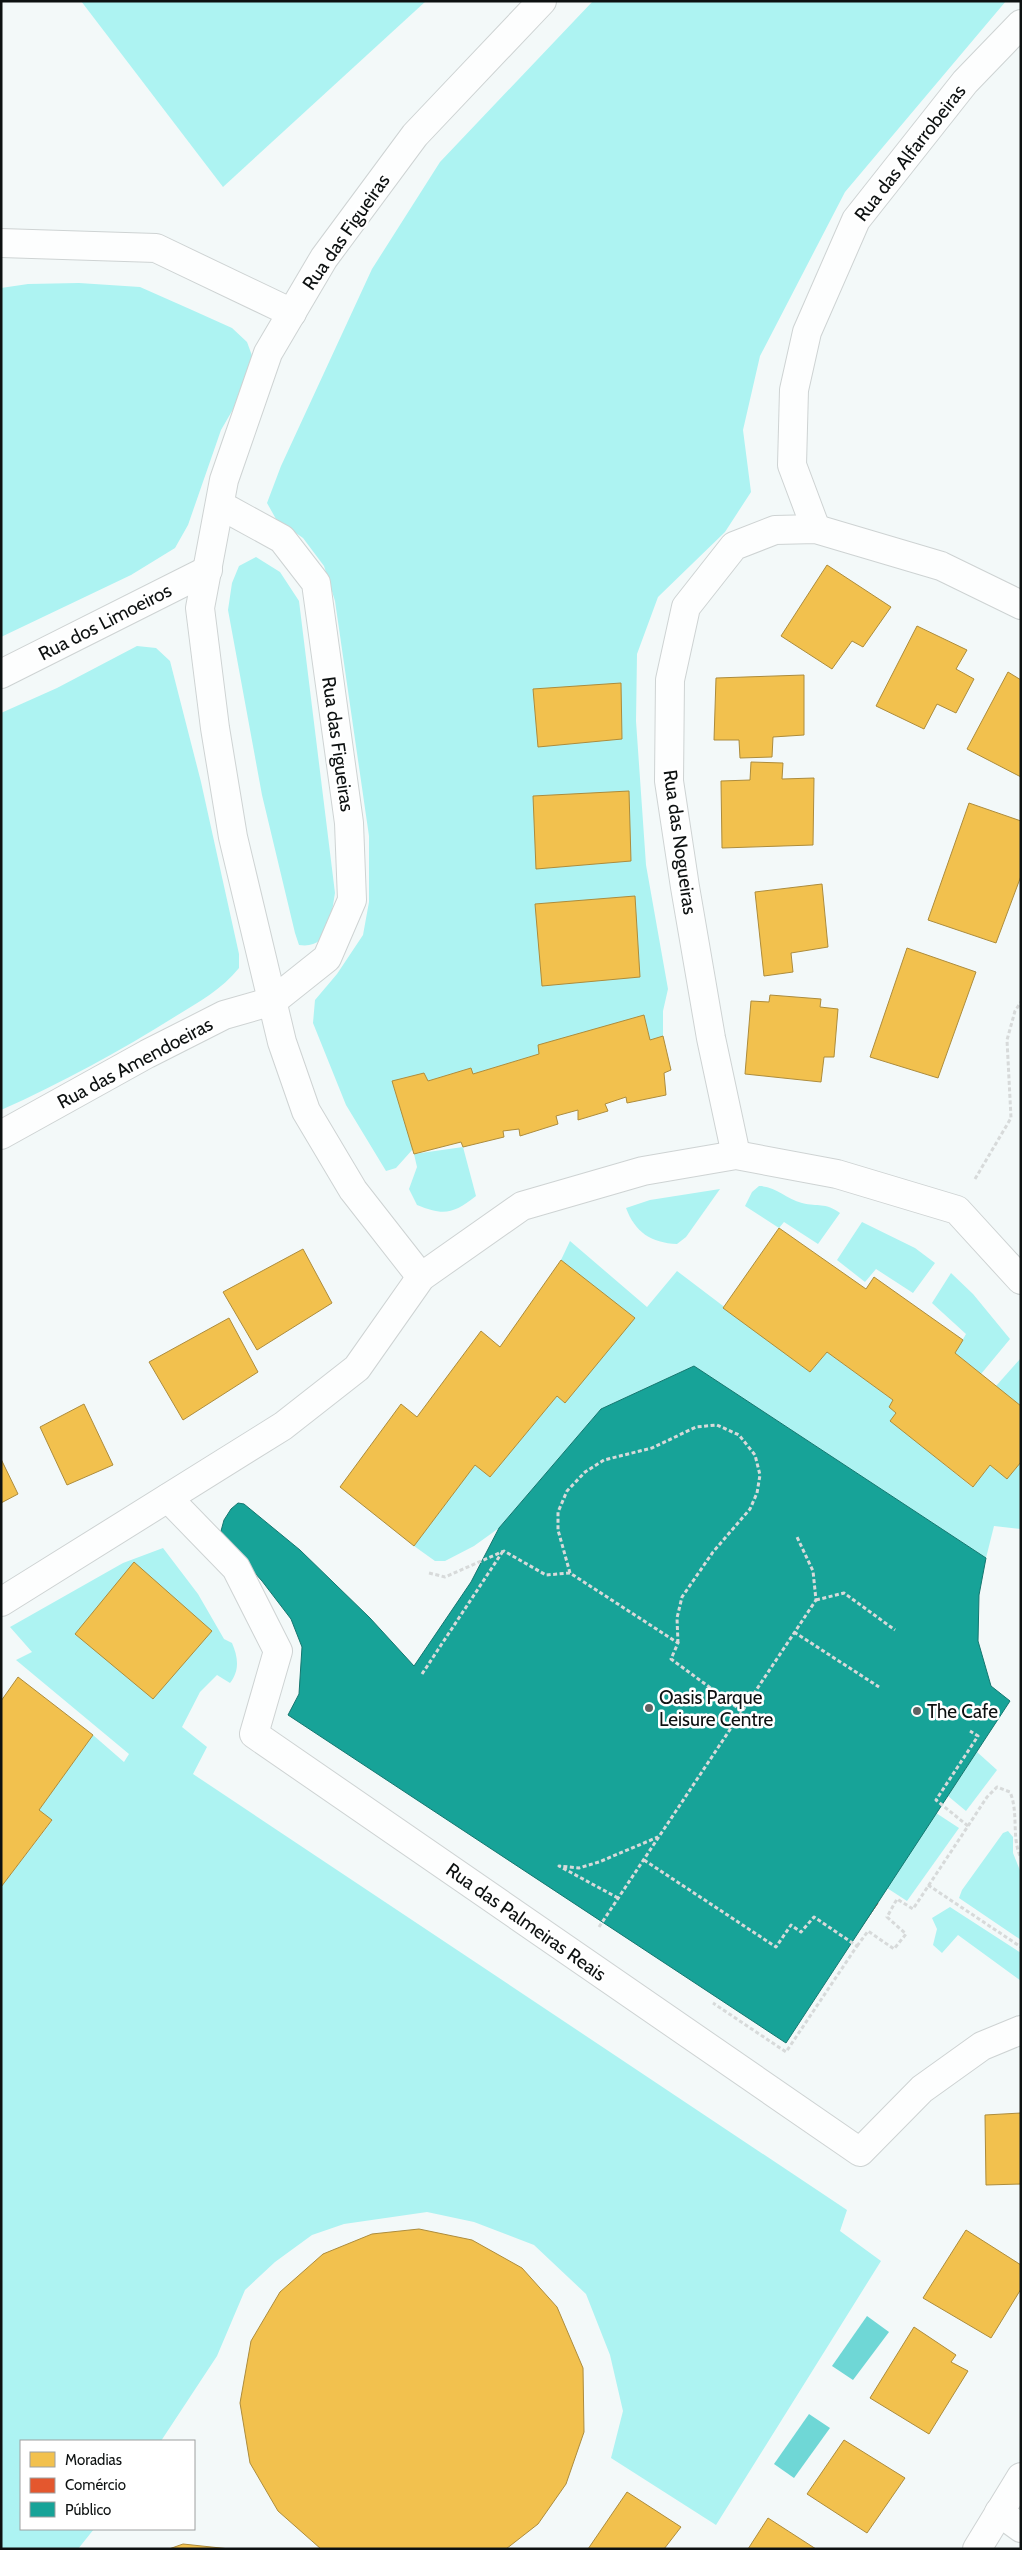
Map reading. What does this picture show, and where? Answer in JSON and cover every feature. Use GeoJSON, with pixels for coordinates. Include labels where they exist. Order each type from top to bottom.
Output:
{"type":"FeatureCollection","features":[{"type":"Feature","properties":{"kind":"street","name":"Rua das Figueiras"},"geometry":{"type":"LineString","coordinates":[[421,1277],[353,1190],[306,1110],[282,1042],[233,837],[215,728],[200,608],[224,480],[268,353],[324,258],[415,136],[542,1]]}},
{"type":"Feature","properties":{"kind":"street","name":"Rua das Alfarrobeiras"},"geometry":{"type":"LineString","coordinates":[[816,529],[792,465],[794,390],[807,332],[856,220],[965,82],[1021,24]]}},
{"type":"Feature","properties":{"kind":"street"},"geometry":{"type":"LineString","coordinates":[[1,243],[156,248],[292,312]]}},
{"type":"Feature","properties":{"kind":"street","name":"Rua das Figueiras"},"geometry":{"type":"LineString","coordinates":[[220,505],[282,539],[316,583],[349,823],[352,900],[349,908],[327,958],[273,1001]]}},
{"type":"Feature","properties":{"kind":"street","name":"Rua das Nogueiras"},"geometry":{"type":"LineString","coordinates":[[736,1156],[711,1038],[669,781],[670,680],[686,607],[734,546],[775,530],[816,529],[941,566],[1021,606]]}},
{"type":"Feature","properties":{"kind":"street","name":"Rua dos Limoeiros"},"geometry":{"type":"LineString","coordinates":[[1,674],[208,570]]}},
{"type":"Feature","properties":{"kind":"street","name":"Rua das Amendoeiras"},"geometry":{"type":"LineString","coordinates":[[1,1135],[147,1054],[224,1015],[273,1001]]}},
{"type":"Feature","properties":{"kind":"street"},"geometry":{"type":"LineString","coordinates":[[1,1602],[283,1426],[357,1368],[421,1277],[522,1206],[644,1171],[736,1156],[837,1174],[956,1210],[1021,1280]]}},
{"type":"Feature","properties":{"kind":"street","name":"Rua das Palmeiras Reais"},"geometry":{"type":"LineString","coordinates":[[168,1498],[236,1568],[278,1651],[254,1734],[860,2152],[922,2089],[982,2046],[1021,2030]]}},
{"type":"Feature","properties":{"kind":"street"},"geometry":{"type":"LineString","coordinates":[[977,2549],[1021,2477]]}},
{"type":"Feature","properties":{"kind":"street"},"geometry":{"type":"LineString","coordinates":[[999,2512],[1021,2528]]}},
{"type":"Feature","properties":{"kind":"path"},"geometry":{"type":"LineString","coordinates":[[956,1210],[1011,1118],[1007,1040],[1015,1011],[1021,1002]]}},
{"type":"Feature","properties":{"kind":"path"},"geometry":{"type":"LineString","coordinates":[[570,1573],[558,1530],[558,1512],[567,1491],[584,1472],[604,1460],[652,1448],[696,1427],[717,1425],[740,1436],[754,1455],[760,1475],[757,1493],[750,1509],[713,1552],[682,1598],[678,1618],[678,1643],[671,1659],[742,1711]]}},
{"type":"Feature","properties":{"kind":"path"},"geometry":{"type":"LineString","coordinates":[[602,1922],[693,1788],[816,1600],[813,1571],[798,1537]]}},
{"type":"Feature","properties":{"kind":"path"},"geometry":{"type":"LineString","coordinates":[[429,1573],[445,1577],[504,1550]]}},
{"type":"Feature","properties":{"kind":"path"},"geometry":{"type":"LineString","coordinates":[[504,1550],[546,1575],[570,1573],[678,1643]]}},
{"type":"Feature","properties":{"kind":"path"},"geometry":{"type":"LineString","coordinates":[[422,1674],[504,1550]]}},
{"type":"Feature","properties":{"kind":"path"},"geometry":{"type":"LineString","coordinates":[[816,1600],[844,1593],[895,1630]]}},
{"type":"Feature","properties":{"kind":"path"},"geometry":{"type":"LineString","coordinates":[[794,1632],[879,1687]]}},
{"type":"Feature","properties":{"kind":"path"},"geometry":{"type":"LineString","coordinates":[[968,1826],[936,1800],[978,1736],[970,1731]]}},
{"type":"Feature","properties":{"kind":"path"},"geometry":{"type":"LineString","coordinates":[[705,1997],[786,2052],[868,1931],[894,1949],[906,1934],[887,1916],[898,1899],[913,1909],[987,1797],[997,1787],[1010,1792],[1015,1805],[1017,1851],[1021,1858]]}},
{"type":"Feature","properties":{"kind":"path"},"geometry":{"type":"LineString","coordinates":[[618,1898],[559,1866],[579,1868],[586,1866],[659,1837]]}},
{"type":"Feature","properties":{"kind":"path"},"geometry":{"type":"LineString","coordinates":[[644,1860],[776,1947],[791,1925],[801,1932],[814,1916],[857,1946]]}},
{"type":"Feature","properties":{"kind":"path"},"geometry":{"type":"LineString","coordinates":[[928,1885],[1021,1948]]}},
{"type":"Feature","properties":{"kind":"path"},"geometry":{"type":"LineString","coordinates":[[599,1926],[607,1932]]}},
{"type":"Feature","properties":{"kind":"shaded area"},"geometry":{"type":"Polygon","coordinates":[[[81,1],[426,1],[223,187],[81,1]]]}},
{"type":"Feature","properties":{"kind":"shaded area"},"geometry":{"type":"Polygon","coordinates":[[[593,1],[1006,1],[845,192],[760,356],[743,430],[751,492],[725,532],[658,597],[637,654],[636,721],[646,865],[668,989],[663,1011],[663,1036],[650,1040],[644,1015],[539,1054],[473,1074],[471,1068],[428,1081],[424,1073],[392,1081],[413,1149],[396,1168],[386,1171],[346,1105],[313,1023],[315,1000],[337,974],[363,935],[369,902],[369,836],[335,601],[324,566],[303,538],[276,519],[267,503],[281,466],[372,269],[440,162],[593,1]]]}},
{"type":"Feature","properties":{"kind":"shaded area"},"geometry":{"type":"Polygon","coordinates":[[[79,283],[140,287],[192,310],[232,328],[247,342],[254,361],[243,392],[221,430],[188,525],[175,548],[131,575],[1,637],[1,288],[28,284],[79,283]]]}},
{"type":"Feature","properties":{"kind":"shaded area"},"geometry":{"type":"Polygon","coordinates":[[[256,557],[280,572],[299,601],[335,893],[330,920],[323,937],[309,945],[299,945],[295,933],[262,795],[228,610],[232,583],[239,566],[256,557]]]}},
{"type":"Feature","properties":{"kind":"shaded area"},"geometry":{"type":"Polygon","coordinates":[[[137,646],[156,648],[170,661],[201,782],[239,954],[239,968],[210,995],[155,1029],[68,1078],[1,1110],[1,713],[57,688],[137,646]]]}},
{"type":"Feature","properties":{"kind":"shaded area"},"geometry":{"type":"Polygon","coordinates":[[[463,1147],[476,1196],[461,1207],[448,1211],[434,1211],[417,1205],[409,1189],[417,1167],[414,1154],[463,1147]]]}},
{"type":"Feature","properties":{"kind":"shaded area"},"geometry":{"type":"Polygon","coordinates":[[[759,1186],[771,1188],[802,1203],[825,1206],[840,1213],[818,1244],[784,1222],[779,1228],[745,1206],[752,1192],[759,1186]]]}},
{"type":"Feature","properties":{"kind":"shaded area"},"geometry":{"type":"Polygon","coordinates":[[[720,1189],[686,1237],[677,1244],[659,1241],[645,1235],[634,1224],[626,1208],[650,1200],[720,1189]]]}},
{"type":"Feature","properties":{"kind":"shaded area"},"geometry":{"type":"Polygon","coordinates":[[[862,1222],[915,1248],[935,1263],[913,1293],[876,1269],[865,1282],[837,1260],[862,1222]]]}},
{"type":"Feature","properties":{"kind":"shaded area"},"geometry":{"type":"Polygon","coordinates":[[[570,1241],[647,1307],[677,1271],[810,1372],[827,1352],[893,1400],[889,1407],[896,1413],[891,1421],[972,1487],[990,1465],[1007,1479],[1021,1462],[1021,1529],[994,1526],[986,1558],[694,1366],[601,1409],[499,1528],[474,1546],[445,1561],[435,1561],[414,1546],[475,1465],[490,1477],[557,1396],[565,1403],[634,1318],[561,1260],[570,1241]]]}},
{"type":"Feature","properties":{"kind":"shaded area"},"geometry":{"type":"Polygon","coordinates":[[[951,1273],[973,1294],[1010,1339],[981,1374],[955,1353],[966,1334],[932,1303],[951,1273]]]}},
{"type":"Feature","properties":{"kind":"shaded area"},"geometry":{"type":"Polygon","coordinates":[[[1021,1358],[1021,1406],[996,1386],[1021,1358]]]}},
{"type":"Feature","properties":{"kind":"shaded area"},"geometry":{"type":"Polygon","coordinates":[[[163,1548],[198,1594],[224,1639],[232,1643],[236,1653],[237,1668],[230,1683],[217,1675],[200,1692],[182,1727],[207,1747],[193,1774],[847,2210],[840,2231],[881,2261],[716,2525],[611,2458],[623,2411],[610,2355],[586,2294],[534,2245],[474,2222],[427,2212],[344,2224],[312,2235],[275,2262],[245,2290],[217,2356],[162,2440],[20,2440],[20,2530],[93,2530],[78,2549],[1,2549],[1,1887],[52,1821],[39,1810],[93,1735],[124,1762],[129,1754],[16,1660],[32,1652],[10,1627],[123,1563],[163,1548]]]}},
{"type":"Feature","properties":{"kind":"shaded area"},"geometry":{"type":"Polygon","coordinates":[[[977,1752],[997,1770],[966,1811],[948,1796],[977,1752]]]}},
{"type":"Feature","properties":{"kind":"shaded area"},"geometry":{"type":"Polygon","coordinates":[[[936,1813],[959,1828],[907,1901],[887,1888],[936,1813]]]}},
{"type":"Feature","properties":{"kind":"shaded area"},"geometry":{"type":"Polygon","coordinates":[[[1008,1831],[1013,1837],[1013,1853],[1021,1873],[1021,1940],[959,1898],[962,1890],[1003,1833],[1008,1831]]]}},
{"type":"Feature","properties":{"kind":"shaded area"},"geometry":{"type":"Polygon","coordinates":[[[950,1907],[1021,1953],[1021,1981],[958,1935],[942,1953],[933,1945],[937,1929],[932,1918],[950,1907]]]}},
{"type":"Feature","properties":{"kind":"shaded area"},"geometry":{"type":"Polygon","coordinates":[[[867,2316],[889,2332],[853,2380],[832,2366],[867,2316]]]}},
{"type":"Feature","properties":{"kind":"shaded area"},"geometry":{"type":"Polygon","coordinates":[[[809,2414],[830,2428],[794,2478],[774,2464],[809,2414]]]}},
{"type":"Feature","properties":{"kind":"building: Moradias"},"geometry":{"type":"Polygon","coordinates":[[[827,565],[891,607],[863,647],[852,641],[832,669],[781,636],[827,565]]]}},
{"type":"Feature","properties":{"kind":"building: Moradias"},"geometry":{"type":"Polygon","coordinates":[[[917,626],[967,650],[956,669],[974,679],[956,713],[937,704],[924,729],[876,706],[917,626]]]}},
{"type":"Feature","properties":{"kind":"building: Moradias"},"geometry":{"type":"Polygon","coordinates":[[[1008,672],[1021,680],[1021,777],[967,749],[1008,672]]]}},
{"type":"Feature","properties":{"kind":"building: Moradias"},"geometry":{"type":"Polygon","coordinates":[[[804,675],[804,735],[773,737],[772,757],[740,758],[739,740],[714,740],[716,678],[804,675]]]}},
{"type":"Feature","properties":{"kind":"building: Moradias"},"geometry":{"type":"Polygon","coordinates":[[[621,683],[622,739],[538,747],[533,689],[621,683]]]}},
{"type":"Feature","properties":{"kind":"building: Moradias"},"geometry":{"type":"Polygon","coordinates":[[[751,762],[783,763],[782,779],[814,778],[813,845],[722,848],[721,781],[750,780],[751,762]]]}},
{"type":"Feature","properties":{"kind":"building: Moradias"},"geometry":{"type":"Polygon","coordinates":[[[629,791],[631,861],[536,869],[533,796],[629,791]]]}},
{"type":"Feature","properties":{"kind":"building: Moradias"},"geometry":{"type":"Polygon","coordinates":[[[969,803],[1021,821],[1021,876],[996,943],[928,920],[969,803]]]}},
{"type":"Feature","properties":{"kind":"building: Moradias"},"geometry":{"type":"Polygon","coordinates":[[[822,884],[828,947],[791,953],[793,972],[764,976],[755,892],[822,884]]]}},
{"type":"Feature","properties":{"kind":"building: Moradias"},"geometry":{"type":"Polygon","coordinates":[[[635,896],[640,977],[542,986],[535,904],[635,896]]]}},
{"type":"Feature","properties":{"kind":"building: Moradias"},"geometry":{"type":"Polygon","coordinates":[[[907,948],[976,972],[938,1078],[870,1057],[907,948]]]}},
{"type":"Feature","properties":{"kind":"building: Moradias"},"geometry":{"type":"Polygon","coordinates":[[[770,995],[821,999],[820,1007],[838,1009],[834,1057],[824,1057],[821,1082],[745,1074],[751,1001],[769,1002],[770,995]]]}},
{"type":"Feature","properties":{"kind":"building: Moradias"},"geometry":{"type":"Polygon","coordinates":[[[644,1015],[650,1040],[663,1036],[671,1070],[664,1073],[666,1095],[627,1103],[626,1097],[605,1104],[608,1111],[578,1120],[578,1110],[556,1116],[558,1124],[520,1136],[519,1129],[503,1131],[504,1137],[463,1147],[461,1142],[414,1154],[392,1081],[424,1073],[428,1081],[471,1068],[473,1074],[539,1054],[538,1045],[644,1015]]]}},
{"type":"Feature","properties":{"kind":"building: Moradias"},"geometry":{"type":"Polygon","coordinates":[[[779,1228],[866,1289],[874,1277],[963,1340],[955,1353],[1021,1406],[1021,1462],[1007,1479],[990,1465],[973,1487],[890,1421],[896,1413],[889,1407],[893,1400],[827,1352],[810,1372],[723,1308],[779,1228]]]}},
{"type":"Feature","properties":{"kind":"building: Moradias"},"geometry":{"type":"Polygon","coordinates":[[[303,1249],[332,1303],[257,1350],[223,1292],[303,1249]]]}},
{"type":"Feature","properties":{"kind":"building: Moradias"},"geometry":{"type":"Polygon","coordinates":[[[561,1260],[635,1318],[565,1403],[557,1396],[490,1477],[475,1465],[414,1546],[340,1487],[401,1404],[417,1417],[481,1331],[500,1347],[561,1260]]]}},
{"type":"Feature","properties":{"kind":"building: Moradias"},"geometry":{"type":"Polygon","coordinates":[[[229,1318],[258,1372],[183,1420],[149,1362],[229,1318]]]}},
{"type":"Feature","properties":{"kind":"building: Moradias"},"geometry":{"type":"Polygon","coordinates":[[[84,1404],[113,1465],[67,1485],[40,1427],[84,1404]]]}},
{"type":"Feature","properties":{"kind":"building: Moradias"},"geometry":{"type":"Polygon","coordinates":[[[803,1453],[816,1461],[802,1486],[789,1480],[803,1453]]]}},
{"type":"Feature","properties":{"kind":"building: Moradias"},"geometry":{"type":"Polygon","coordinates":[[[1,1459],[18,1494],[1,1503],[1,1459]]]}},
{"type":"Feature","properties":{"kind":"building: Moradias"},"geometry":{"type":"Polygon","coordinates":[[[910,1510],[921,1542],[891,1555],[879,1522],[910,1510]]]}},
{"type":"Feature","properties":{"kind":"building: Moradias"},"geometry":{"type":"Polygon","coordinates":[[[134,1562],[212,1631],[153,1699],[75,1634],[134,1562]]]}},
{"type":"Feature","properties":{"kind":"building: Moradias"},"geometry":{"type":"Polygon","coordinates":[[[895,1565],[965,1609],[943,1638],[874,1595],[895,1565]]]}},
{"type":"Feature","properties":{"kind":"building: Moradias"},"geometry":{"type":"Polygon","coordinates":[[[18,1677],[93,1735],[39,1810],[52,1820],[1,1887],[1,1701],[18,1677]]]}},
{"type":"Feature","properties":{"kind":"building: Moradias"},"geometry":{"type":"Polygon","coordinates":[[[1021,2113],[1021,2184],[986,2185],[985,2115],[1021,2113]]]}},
{"type":"Feature","properties":{"kind":"building: Moradias"},"geometry":{"type":"Polygon","coordinates":[[[419,2229],[472,2240],[522,2268],[557,2307],[583,2368],[584,2432],[566,2484],[538,2524],[506,2549],[321,2549],[278,2511],[250,2463],[240,2403],[251,2341],[280,2292],[323,2254],[372,2234],[419,2229]]]}},
{"type":"Feature","properties":{"kind":"building: Moradias"},"geometry":{"type":"Polygon","coordinates":[[[966,2230],[1021,2265],[1021,2289],[991,2338],[923,2298],[966,2230]]]}},
{"type":"Feature","properties":{"kind":"building: Moradias"},"geometry":{"type":"Polygon","coordinates":[[[914,2327],[956,2355],[951,2362],[968,2371],[929,2434],[870,2398],[914,2327]]]}},
{"type":"Feature","properties":{"kind":"building: Moradias"},"geometry":{"type":"Polygon","coordinates":[[[844,2440],[905,2478],[867,2533],[807,2494],[844,2440]]]}},
{"type":"Feature","properties":{"kind":"building: Moradias"},"geometry":{"type":"Polygon","coordinates":[[[627,2492],[681,2527],[664,2549],[588,2549],[627,2492]]]}},
{"type":"Feature","properties":{"kind":"building: Moradias"},"geometry":{"type":"Polygon","coordinates":[[[768,2518],[816,2549],[748,2549],[768,2518]]]}},
{"type":"Feature","properties":{"kind":"building: Moradias"},"geometry":{"type":"Polygon","coordinates":[[[183,2544],[230,2549],[169,2549],[183,2544]]]}},
{"type":"Feature","properties":{"kind":"building: Comércio"},"geometry":{"type":"Polygon","coordinates":[[[902,1652],[974,1701],[969,1710],[979,1719],[963,1741],[958,1738],[938,1772],[941,1777],[862,1891],[878,1903],[860,1929],[849,1922],[844,1928],[816,1906],[800,1929],[790,1922],[777,1942],[664,1867],[676,1848],[663,1839],[700,1781],[711,1789],[787,1674],[857,1720],[902,1652]]]}},
{"type":"Feature","properties":{"kind":"building: Público","name":"Oasis Parque Leisure Centre"},"geometry":{"type":"Polygon","coordinates":[[[694,1366],[986,1558],[979,1595],[978,1641],[991,1686],[1010,1701],[786,2043],[288,1715],[299,1694],[302,1647],[291,1619],[262,1581],[228,1543],[221,1531],[224,1520],[231,1509],[238,1503],[244,1504],[300,1550],[370,1618],[414,1666],[471,1582],[499,1528],[601,1409],[694,1366]]]}},
{"type":"Feature","properties":{"kind":"place","name":"Oasis Parque Leisure Centre"},"geometry":{"type":"Point","coordinates":[649,1708]}},
{"type":"Feature","properties":{"kind":"place","name":"The Cafe"},"geometry":{"type":"Point","coordinates":[917,1711]}}]}
